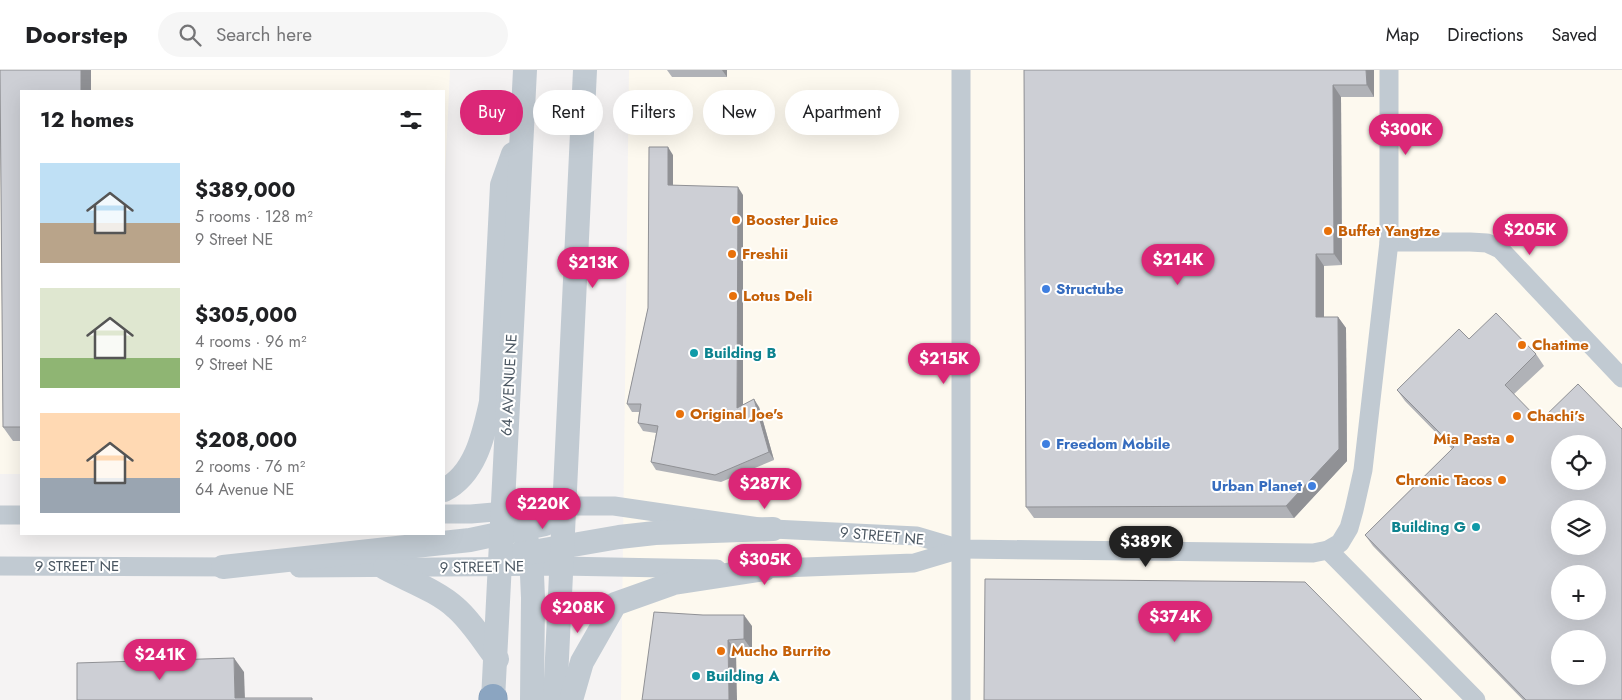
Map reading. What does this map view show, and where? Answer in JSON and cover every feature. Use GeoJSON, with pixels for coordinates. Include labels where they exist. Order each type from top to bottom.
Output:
{"type":"FeatureCollection","features":[{"type":"Feature","properties":{"kind":"street","name":"64 AVENUE NE"},"geometry":{"type":"LineString","coordinates":[[523,101],[525,70]]}},
{"type":"Feature","properties":{"kind":"street"},"geometry":{"type":"LineString","coordinates":[[555,700],[585,70]]}},
{"type":"Feature","properties":{"kind":"street"},"geometry":{"type":"LineString","coordinates":[[961,70],[961,700]]}},
{"type":"Feature","properties":{"kind":"street"},"geometry":{"type":"LineString","coordinates":[[1390,70],[1389,242],[1362,478],[1348,528],[1340,543],[1328,550],[1476,700]]}},
{"type":"Feature","properties":{"kind":"street"},"geometry":{"type":"LineString","coordinates":[[445,489],[459,478],[472,461],[484,432],[491,402],[502,185],[520,135]]}},
{"type":"Feature","properties":{"kind":"street","name":"64 AVENUE NE"},"geometry":{"type":"LineString","coordinates":[[493,699],[497,660],[500,567],[509,525],[521,135]]}},
{"type":"Feature","properties":{"kind":"street"},"geometry":{"type":"LineString","coordinates":[[1389,242],[1487,243],[1500,249],[1622,378]]}},
{"type":"Feature","properties":{"kind":"street"},"geometry":{"type":"LineString","coordinates":[[445,514],[509,525],[546,524],[553,520],[564,506]]}},
{"type":"Feature","properties":{"kind":"street","name":"9 STREET NE"},"geometry":{"type":"LineString","coordinates":[[564,506],[614,506],[773,529],[917,536],[961,549],[1313,553],[1328,550]]}},
{"type":"Feature","properties":{"kind":"street"},"geometry":{"type":"LineString","coordinates":[[0,515],[20,515]]}},
{"type":"Feature","properties":{"kind":"street"},"geometry":{"type":"LineString","coordinates":[[509,525],[532,559],[532,700]]}},
{"type":"Feature","properties":{"kind":"street"},"geometry":{"type":"LineString","coordinates":[[223,567],[463,541],[509,525]]}},
{"type":"Feature","properties":{"kind":"street"},"geometry":{"type":"LineString","coordinates":[[500,567],[515,555],[532,559],[562,556],[655,533],[773,529]]}},
{"type":"Feature","properties":{"kind":"street","name":"9 STREET NE"},"geometry":{"type":"LineString","coordinates":[[562,556],[765,569],[914,563],[961,549]]}},
{"type":"Feature","properties":{"kind":"street","name":"9 STREET NE"},"geometry":{"type":"LineString","coordinates":[[0,566],[500,567]]}},
{"type":"Feature","properties":{"kind":"street"},"geometry":{"type":"LineString","coordinates":[[385,568],[442,598],[456,608],[474,627],[497,660]]}},
{"type":"Feature","properties":{"kind":"street"},"geometry":{"type":"LineString","coordinates":[[572,700],[582,662],[615,604],[674,583],[765,569]]}},
{"type":"Feature","properties":{"kind":"shaded area"},"geometry":{"type":"Polygon","coordinates":[[[0,70],[450,70],[445,176],[445,90],[20,90],[20,474],[0,474],[0,70]]]}},
{"type":"Feature","properties":{"kind":"shaded area"},"geometry":{"type":"Polygon","coordinates":[[[629,70],[1622,70],[1622,700],[621,700],[628,135],[693,135],[693,90],[629,90],[629,70]]]}},
{"type":"Feature","properties":{"kind":"building"},"geometry":{"type":"Polygon","coordinates":[[[0,70],[81,70],[81,90],[20,90],[20,427],[3,427],[0,70]]]}},
{"type":"Feature","properties":{"kind":"building"},"geometry":{"type":"Polygon","coordinates":[[[1024,70],[1366,70],[1367,85],[1333,85],[1334,254],[1316,254],[1316,317],[1338,317],[1339,449],[1286,506],[1026,507],[1024,70]]]}},
{"type":"Feature","properties":{"kind":"building","name":"Building B"},"geometry":{"type":"Polygon","coordinates":[[[649,147],[668,147],[668,185],[738,187],[737,408],[754,399],[769,452],[715,475],[651,462],[658,426],[638,423],[641,404],[627,404],[648,308],[649,147]]]}},
{"type":"Feature","properties":{"kind":"building","name":"Building G"},"geometry":{"type":"Polygon","coordinates":[[[1496,313],[1536,354],[1505,385],[1540,421],[1578,384],[1622,429],[1622,700],[1526,700],[1365,535],[1454,447],[1397,390],[1459,329],[1469,339],[1496,313]]]}},
{"type":"Feature","properties":{"kind":"building"},"geometry":{"type":"Polygon","coordinates":[[[985,579],[1305,582],[1422,700],[984,700],[985,579]]]}},
{"type":"Feature","properties":{"kind":"building","name":"Building A"},"geometry":{"type":"Polygon","coordinates":[[[654,612],[744,615],[744,639],[728,640],[729,700],[642,700],[654,612]]]}},
{"type":"Feature","properties":{"kind":"building"},"geometry":{"type":"Polygon","coordinates":[[[234,658],[235,698],[312,698],[312,700],[77,700],[77,663],[234,658]]]}},
{"type":"Feature","properties":{"kind":"place","name":"Booster Juice"},"geometry":{"type":"Point","coordinates":[736,220]}},
{"type":"Feature","properties":{"kind":"place","name":"Buffet Yangtze"},"geometry":{"type":"Point","coordinates":[1328,231]}},
{"type":"Feature","properties":{"kind":"place","name":"Freshii"},"geometry":{"type":"Point","coordinates":[732,254]}},
{"type":"Feature","properties":{"kind":"place","name":"Structube"},"geometry":{"type":"Point","coordinates":[1046,289]}},
{"type":"Feature","properties":{"kind":"place","name":"Lotus Deli"},"geometry":{"type":"Point","coordinates":[733,296]}},
{"type":"Feature","properties":{"kind":"place","name":"Chatime"},"geometry":{"type":"Point","coordinates":[1522,345]}},
{"type":"Feature","properties":{"kind":"place","name":"Building B"},"geometry":{"type":"Point","coordinates":[694,353]}},
{"type":"Feature","properties":{"kind":"place","name":"Original Joe's"},"geometry":{"type":"Point","coordinates":[680,414]}},
{"type":"Feature","properties":{"kind":"place","name":"Chachi’s"},"geometry":{"type":"Point","coordinates":[1517,416]}},
{"type":"Feature","properties":{"kind":"place","name":"Mia Pasta"},"geometry":{"type":"Point","coordinates":[1510,439]}},
{"type":"Feature","properties":{"kind":"place","name":"Freedom Mobile"},"geometry":{"type":"Point","coordinates":[1046,444]}},
{"type":"Feature","properties":{"kind":"place","name":"Chronic Tacos"},"geometry":{"type":"Point","coordinates":[1502,480]}},
{"type":"Feature","properties":{"kind":"place","name":"Urban Planet"},"geometry":{"type":"Point","coordinates":[1312,486]}},
{"type":"Feature","properties":{"kind":"place","name":"Building G"},"geometry":{"type":"Point","coordinates":[1476,527]}},
{"type":"Feature","properties":{"kind":"place","name":"Mucho Burrito"},"geometry":{"type":"Point","coordinates":[721,651]}},
{"type":"Feature","properties":{"kind":"place","name":"Building A"},"geometry":{"type":"Point","coordinates":[696,676]}}]}
